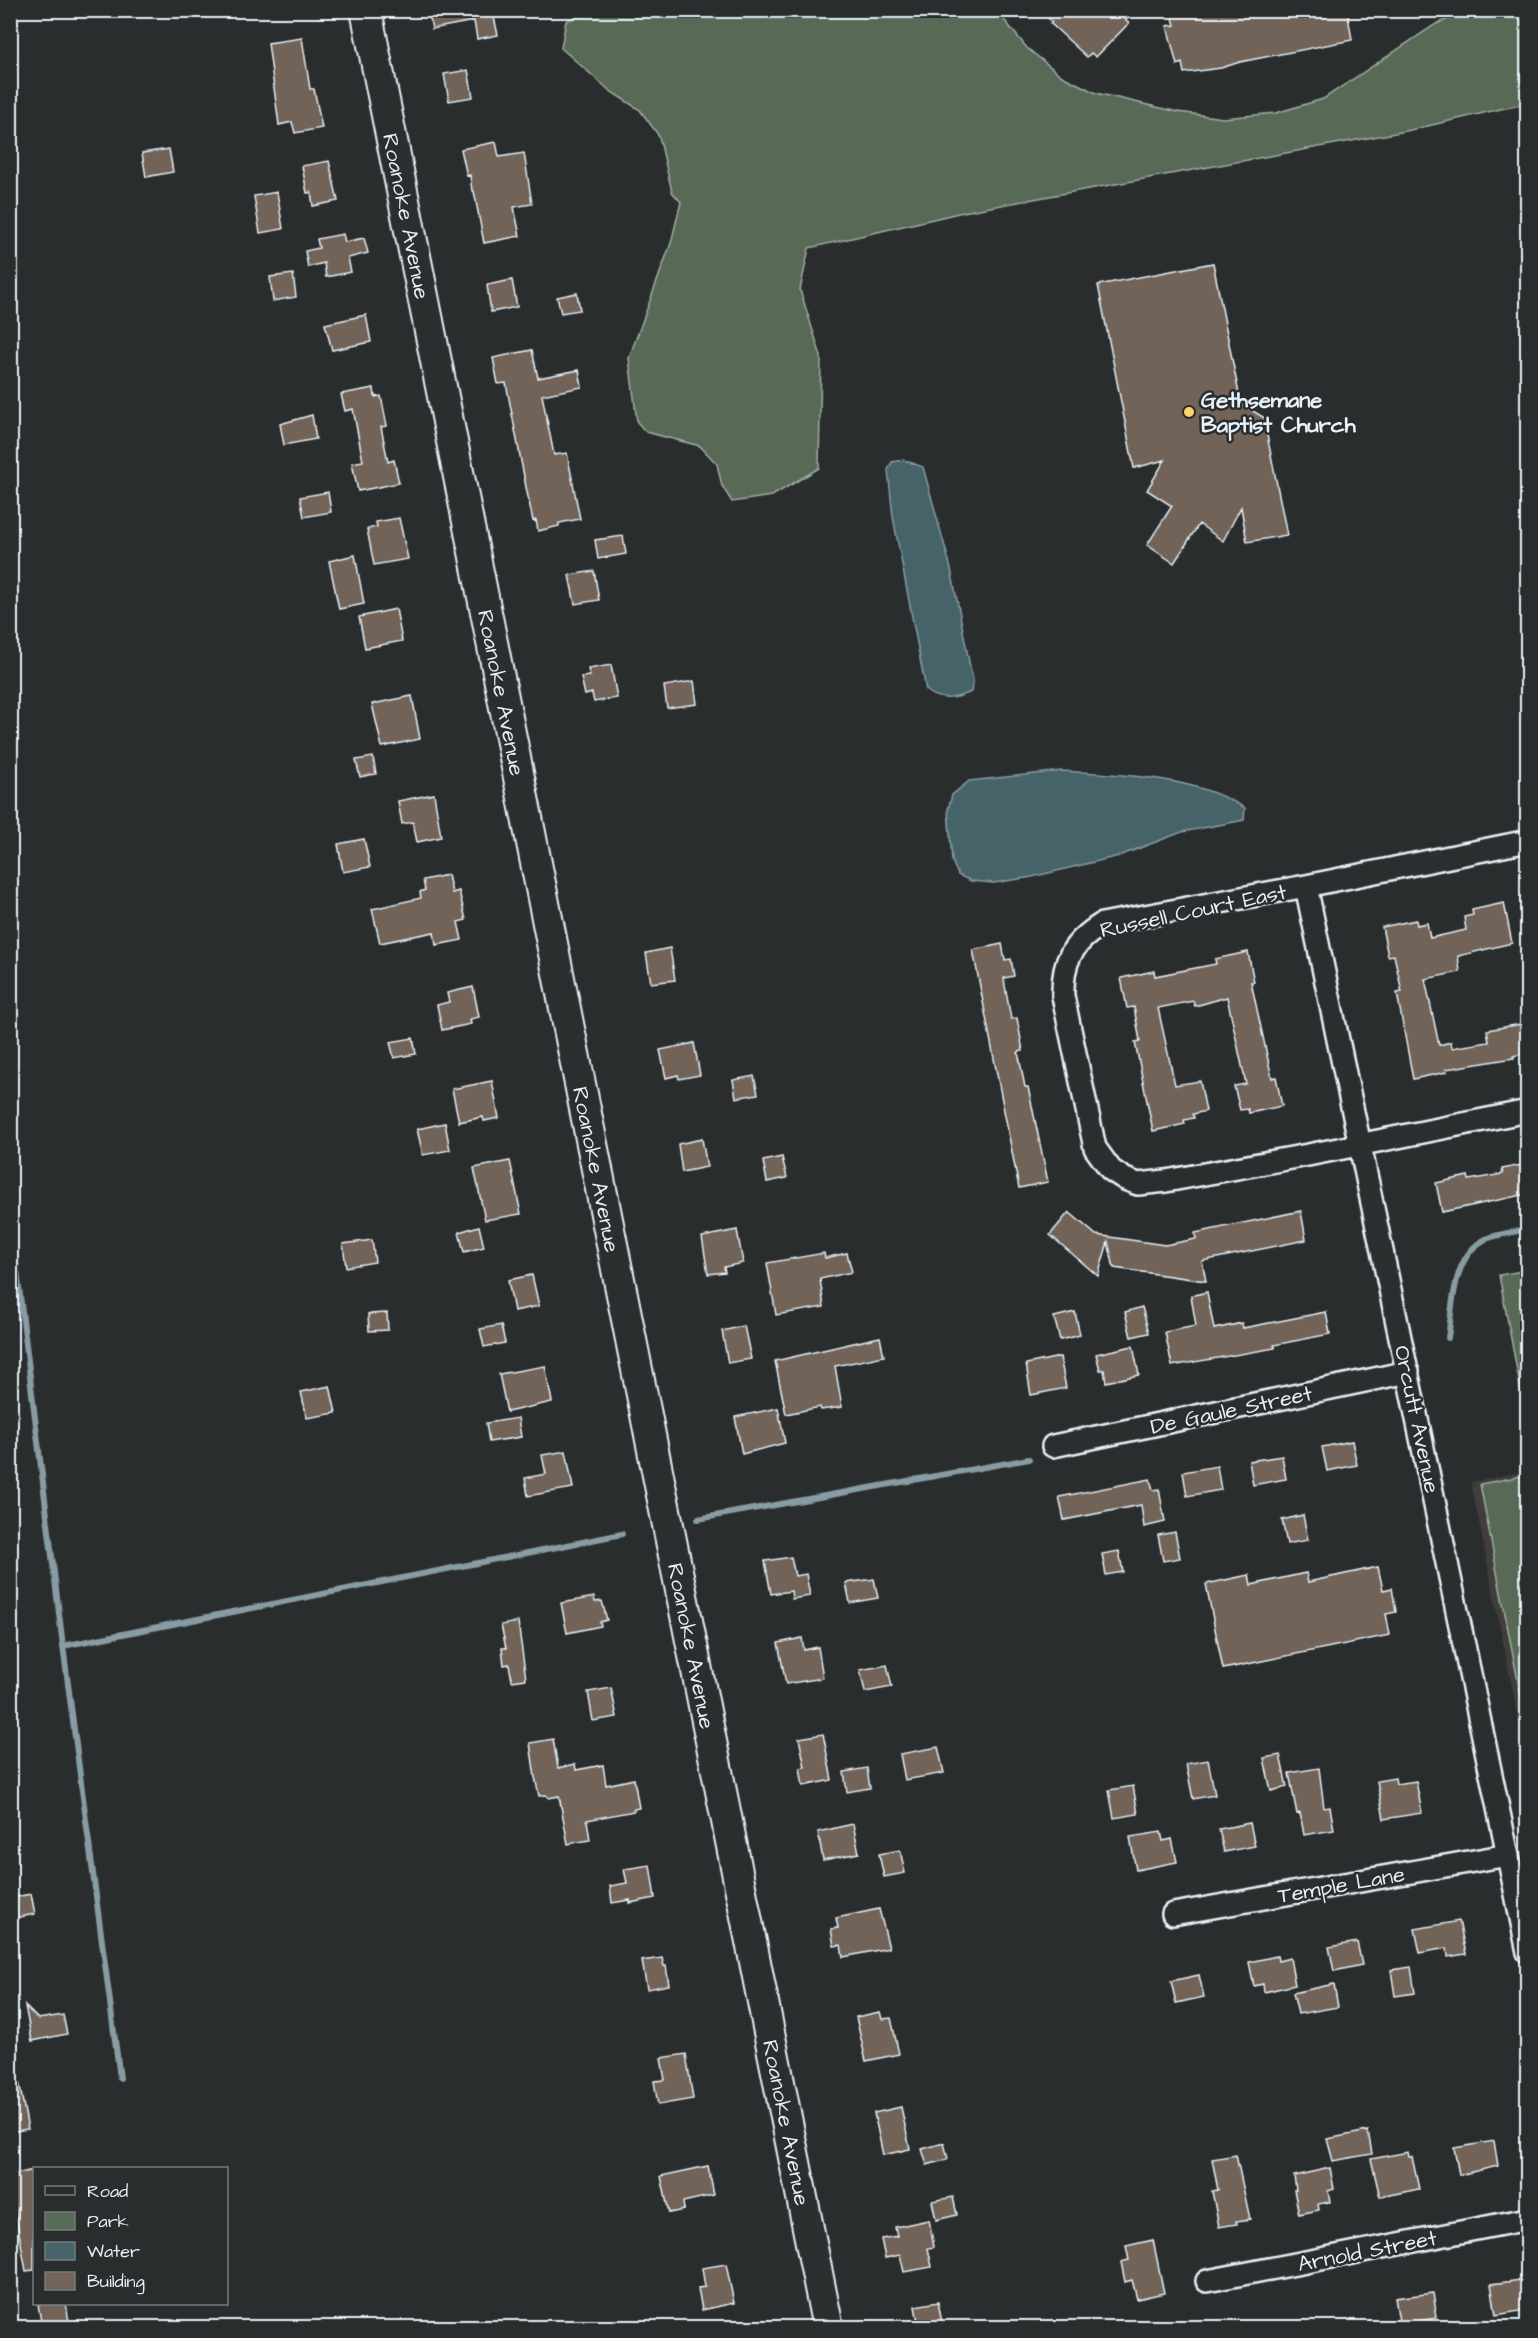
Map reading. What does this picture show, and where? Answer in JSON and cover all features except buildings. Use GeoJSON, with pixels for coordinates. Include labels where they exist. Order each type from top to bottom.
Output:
{"type":"FeatureCollection","features":[{"type":"Feature","properties":{"kind":"street","name":"Roanoke Avenue"},"geometry":{"type":"LineString","coordinates":[[366,10],[828,2328]]}},
{"type":"Feature","properties":{"kind":"street","name":"Russell Court East"},"geometry":{"type":"LineString","coordinates":[[1527,841],[1306,886],[1102,924],[1086,934],[1076,944],[1067,960],[1062,978],[1063,996],[1095,1148],[1111,1170],[1138,1184],[1166,1181],[1361,1145],[1527,1111]]}},
{"type":"Feature","properties":{"kind":"street","name":"Orcutt Avenue"},"geometry":{"type":"LineString","coordinates":[[1306,886],[1527,1952]]}},
{"type":"Feature","properties":{"kind":"street","name":"De Gaule Street"},"geometry":{"type":"LineString","coordinates":[[1053,1446],[1408,1372]]}},
{"type":"Feature","properties":{"kind":"street","name":"Temple Lane"},"geometry":{"type":"LineString","coordinates":[[1173,1914],[1508,1855]]}},
{"type":"Feature","properties":{"kind":"street","name":"Arnold Street"},"geometry":{"type":"LineString","coordinates":[[1207,2281],[1527,2219]]}},
{"type":"Feature","properties":{"kind":"shaded area"},"geometry":{"type":"Polygon","coordinates":[[[1527,1471],[1527,1762],[1471,1482],[1527,1471]]]}},
{"type":"Feature","properties":{"kind":"green space"},"geometry":{"type":"Polygon","coordinates":[[[588,11],[997,11],[1027,48],[1062,76],[1096,93],[1178,112],[1223,118],[1276,113],[1323,99],[1436,24],[1468,11],[1527,11],[1527,103],[1406,131],[963,212],[809,248],[800,290],[821,356],[819,468],[772,496],[732,502],[722,486],[717,464],[700,446],[646,432],[637,422],[629,358],[671,243],[681,202],[672,192],[659,136],[640,110],[610,91],[561,48],[566,21],[588,11]]]}},
{"type":"Feature","properties":{"kind":"green space"},"geometry":{"type":"Polygon","coordinates":[[[1528,1270],[1527,1423],[1499,1275],[1528,1270]]]}},
{"type":"Feature","properties":{"kind":"green space"},"geometry":{"type":"Polygon","coordinates":[[[1528,1475],[1527,1728],[1480,1484],[1528,1475]]]}},
{"type":"Feature","properties":{"kind":"water"},"geometry":{"type":"Polygon","coordinates":[[[904,460],[923,467],[951,569],[973,682],[971,692],[959,696],[942,698],[926,690],[893,517],[888,470],[892,462],[904,460]]]}},
{"type":"Feature","properties":{"kind":"water"},"geometry":{"type":"Polygon","coordinates":[[[1062,771],[1132,776],[1180,783],[1224,797],[1245,808],[1244,820],[1182,832],[1119,856],[1032,877],[994,883],[971,881],[958,875],[952,861],[948,809],[952,795],[969,781],[1062,771]]]}},
{"type":"Feature","properties":{"kind":"waterway"},"geometry":{"type":"LineString","coordinates":[[10,1214],[63,1646],[120,2078]]}},
{"type":"Feature","properties":{"kind":"waterway"},"geometry":{"type":"LineString","coordinates":[[1448,1338],[1456,1282],[1466,1257],[1486,1239],[1528,1229]]}},
{"type":"Feature","properties":{"kind":"waterway"},"geometry":{"type":"LineString","coordinates":[[698,1519],[1029,1459]]}},
{"type":"Feature","properties":{"kind":"waterway"},"geometry":{"type":"LineString","coordinates":[[63,1646],[622,1534]]}},
{"type":"Feature","properties":{"kind":"place","name":"Gethsemane Baptist Church"},"geometry":{"type":"Point","coordinates":[1189,412]}}]}
